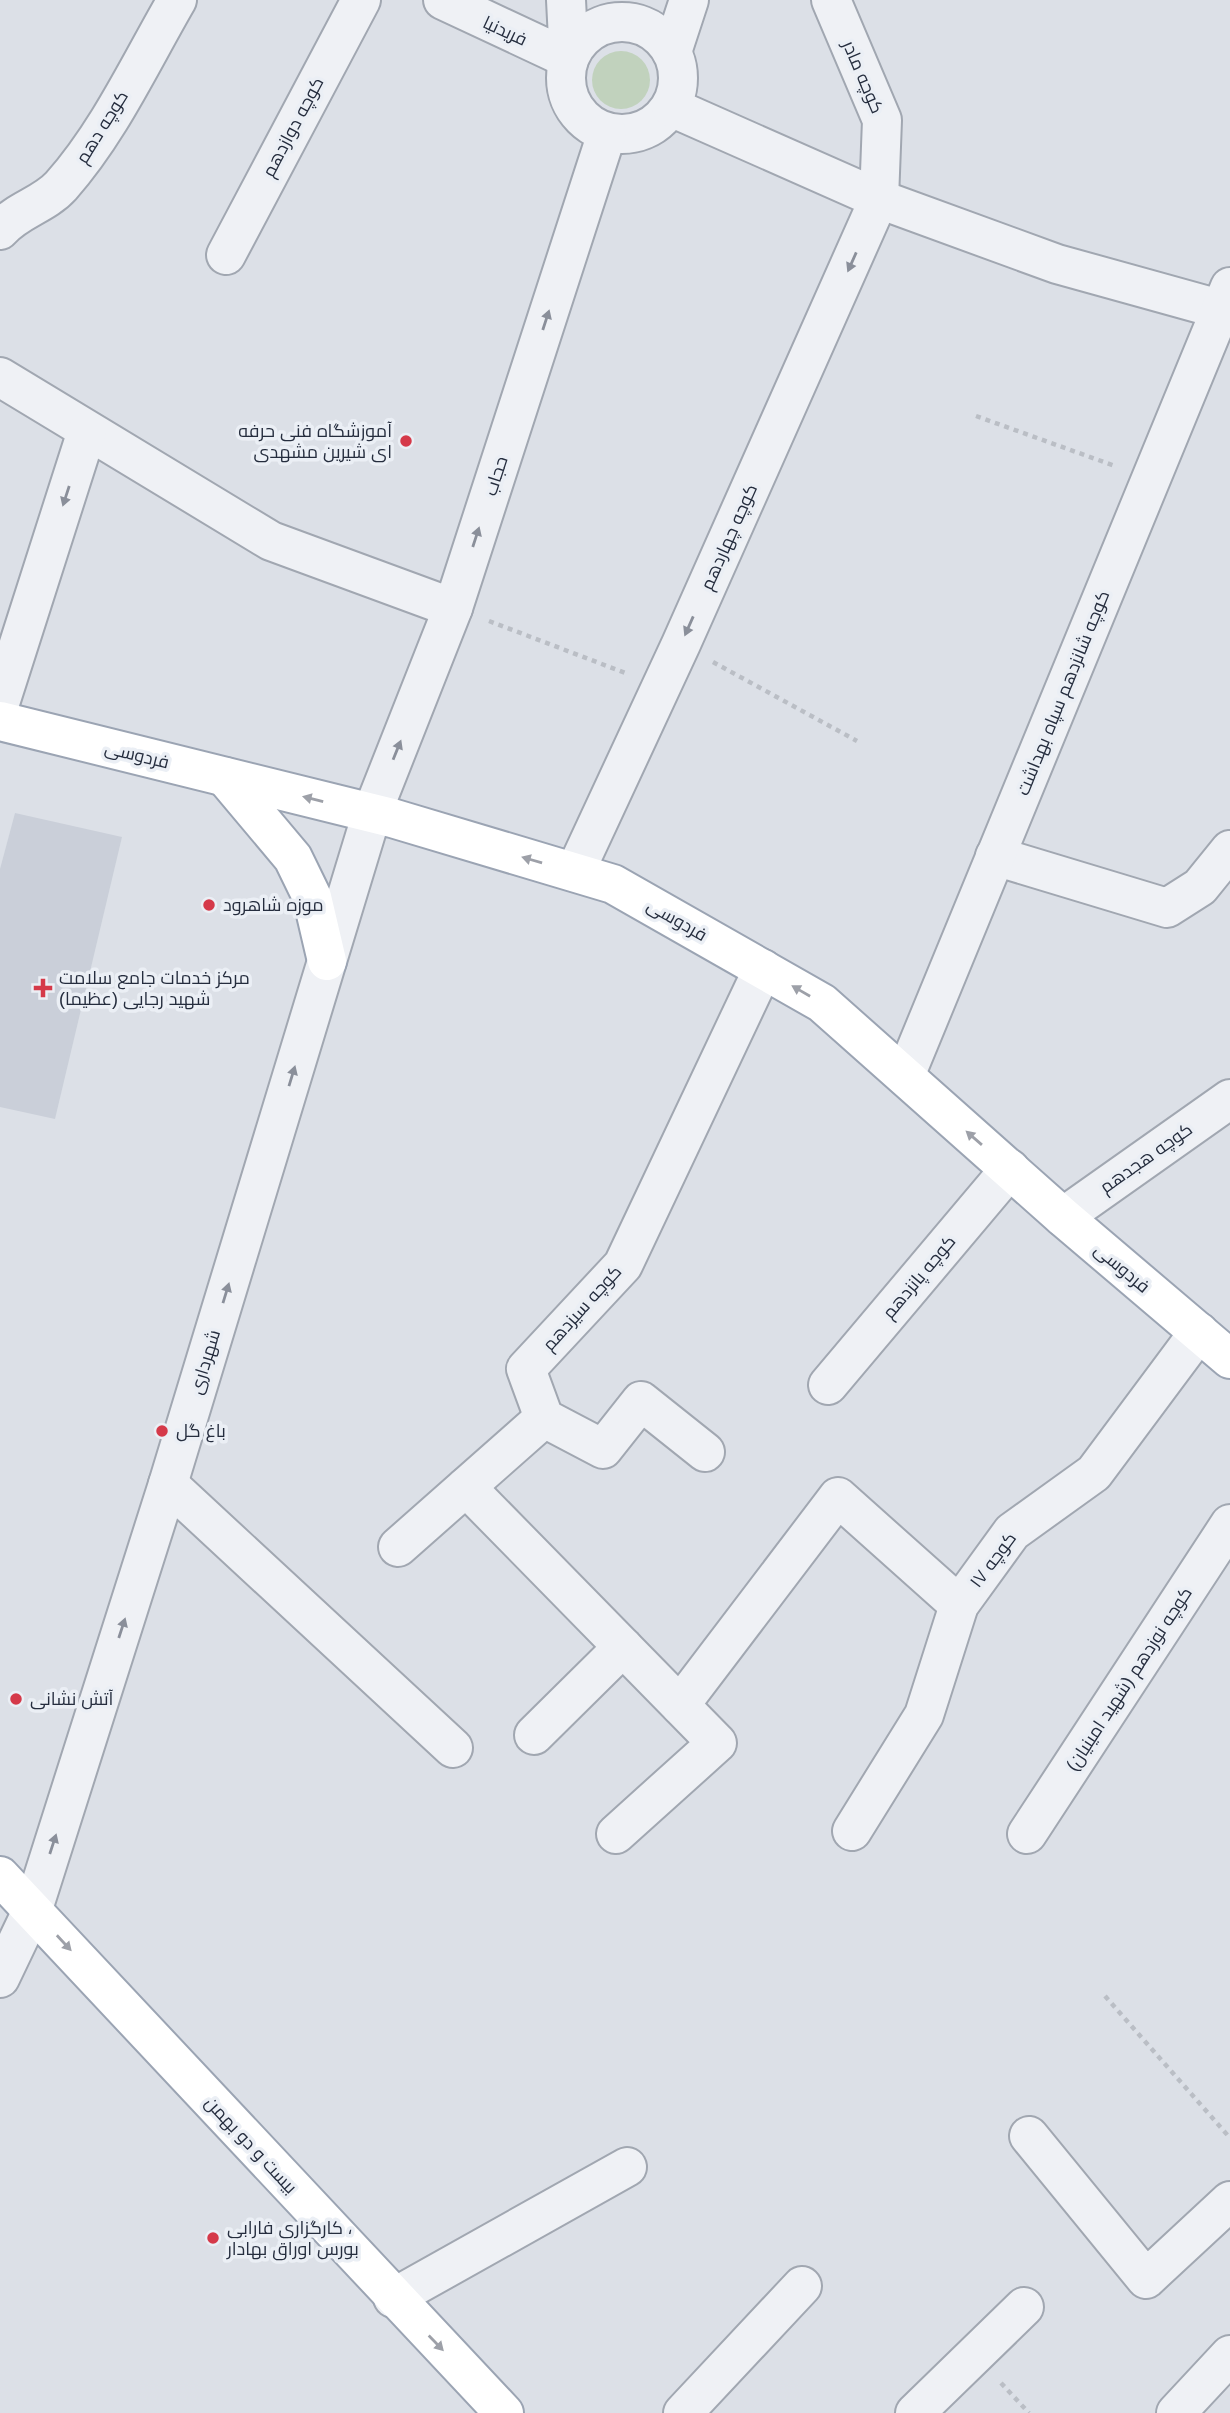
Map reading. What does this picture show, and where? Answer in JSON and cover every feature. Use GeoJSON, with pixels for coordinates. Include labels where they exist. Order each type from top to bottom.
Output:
{"type":"FeatureCollection","features":[{"type":"Feature","properties":{"kind":"main road","name":"فردوسی"},"geometry":{"type":"LineString","coordinates":[[0,721],[372,813],[613,884],[822,1003],[1063,1217],[1230,1359]]}},
{"type":"Feature","properties":{"kind":"main road"},"geometry":{"type":"LineString","coordinates":[[225,777],[293,858],[312,897],[327,961]]}},
{"type":"Feature","properties":{"kind":"main road","name":"بیست و دو بهمن"},"geometry":{"type":"LineString","coordinates":[[0,1876],[393,2298],[504,2413]]}},
{"type":"Feature","properties":{"kind":"street","name":"کوچه دهم"},"geometry":{"type":"LineString","coordinates":[[0,230],[10,218],[57,190],[85,158],[177,0]]}},
{"type":"Feature","properties":{"kind":"street","name":"کوچه دوازدهم"},"geometry":{"type":"LineString","coordinates":[[226,255],[361,0]]}},
{"type":"Feature","properties":{"kind":"street","name":"فریدنیا"},"geometry":{"type":"LineString","coordinates":[[443,0],[569,59]]}},
{"type":"Feature","properties":{"kind":"street"},"geometry":{"type":"LineString","coordinates":[[566,0],[569,59],[567,87],[577,113],[590,125],[607,133],[626,135],[643,131],[659,121],[671,107],[678,89],[678,71],[645,20]]}},
{"type":"Feature","properties":{"kind":"street"},"geometry":{"type":"LineString","coordinates":[[569,59],[578,43],[592,31],[610,23],[645,20],[690,0]]}},
{"type":"Feature","properties":{"kind":"street","name":"کوچه مادر"},"geometry":{"type":"LineString","coordinates":[[831,0],[882,120],[879,199]]}},
{"type":"Feature","properties":{"kind":"street"},"geometry":{"type":"LineString","coordinates":[[671,107],[879,199],[1057,264],[1227,303]]}},
{"type":"Feature","properties":{"kind":"street","name":"حجاب"},"geometry":{"type":"LineString","coordinates":[[372,813],[453,608],[607,133]]}},
{"type":"Feature","properties":{"kind":"street","name":"کوچه چهاردهم"},"geometry":{"type":"LineString","coordinates":[[575,872],[681,645],[879,199]]}},
{"type":"Feature","properties":{"kind":"street","name":"کوچه شانزدهم سپاه بهداشت"},"geometry":{"type":"LineString","coordinates":[[905,1076],[1227,303]]}},
{"type":"Feature","properties":{"kind":"street"},"geometry":{"type":"LineString","coordinates":[[0,377],[271,541],[453,608]]}},
{"type":"Feature","properties":{"kind":"street"},"geometry":{"type":"LineString","coordinates":[[0,703],[87,431]]}},
{"type":"Feature","properties":{"kind":"street","name":"شهرداری"},"geometry":{"type":"LineString","coordinates":[[0,1978],[33,1909],[169,1483],[372,813]]}},
{"type":"Feature","properties":{"kind":"street"},"geometry":{"type":"LineString","coordinates":[[995,856],[1167,908],[1200,887],[1230,850]]}},
{"type":"Feature","properties":{"kind":"street","name":"کوچه سیزدهم"},"geometry":{"type":"LineString","coordinates":[[544,1418],[526,1369],[623,1265],[763,969]]}},
{"type":"Feature","properties":{"kind":"street","name":"کوچه هجدهم"},"geometry":{"type":"LineString","coordinates":[[1063,1217],[1230,1099]]}},
{"type":"Feature","properties":{"kind":"street","name":"کوچه پانزدهم"},"geometry":{"type":"LineString","coordinates":[[828,1385],[1010,1169]]}},
{"type":"Feature","properties":{"kind":"street","name":"۱۷ کوچه"},"geometry":{"type":"LineString","coordinates":[[852,1831],[924,1716],[959,1605],[1012,1532],[1094,1472],[1199,1332]]}},
{"type":"Feature","properties":{"kind":"street"},"geometry":{"type":"LineString","coordinates":[[398,1547],[544,1418],[603,1449],[641,1401],[705,1452]]}},
{"type":"Feature","properties":{"kind":"street"},"geometry":{"type":"LineString","coordinates":[[169,1483],[453,1748]]}},
{"type":"Feature","properties":{"kind":"street"},"geometry":{"type":"LineString","coordinates":[[466,1487],[717,1743],[616,1834]]}},
{"type":"Feature","properties":{"kind":"street"},"geometry":{"type":"LineString","coordinates":[[680,1705],[838,1497],[959,1605]]}},
{"type":"Feature","properties":{"kind":"street","name":"کوچه نوزدهم (شهید امینیان)"},"geometry":{"type":"LineString","coordinates":[[1027,1834],[1230,1524]]}},
{"type":"Feature","properties":{"kind":"street"},"geometry":{"type":"LineString","coordinates":[[534,1735],[623,1647]]}},
{"type":"Feature","properties":{"kind":"street"},"geometry":{"type":"LineString","coordinates":[[0,1932],[33,1909]]}},
{"type":"Feature","properties":{"kind":"street"},"geometry":{"type":"LineString","coordinates":[[1029,2136],[1146,2279],[1230,2201]]}},
{"type":"Feature","properties":{"kind":"street"},"geometry":{"type":"LineString","coordinates":[[393,2298],[627,2167]]}},
{"type":"Feature","properties":{"kind":"street"},"geometry":{"type":"LineString","coordinates":[[683,2413],[802,2286]]}},
{"type":"Feature","properties":{"kind":"street"},"geometry":{"type":"LineString","coordinates":[[915,2413],[1024,2306]]}},
{"type":"Feature","properties":{"kind":"street"},"geometry":{"type":"LineString","coordinates":[[1176,2413],[1230,2355]]}},
{"type":"Feature","properties":{"kind":"path"},"geometry":{"type":"LineString","coordinates":[[976,416],[1152,479]]}},
{"type":"Feature","properties":{"kind":"path"},"geometry":{"type":"LineString","coordinates":[[453,608],[661,687]]}},
{"type":"Feature","properties":{"kind":"path"},"geometry":{"type":"LineString","coordinates":[[681,645],[857,741]]}},
{"type":"Feature","properties":{"kind":"path"},"geometry":{"type":"LineString","coordinates":[[1105,1996],[1230,2138]]}},
{"type":"Feature","properties":{"kind":"shaded area","name":"مرکز خدمات جامع سلامت شهید رجایی (عظیما)"},"geometry":{"type":"Polygon","coordinates":[[[15,813],[122,837],[55,1119],[0,1107],[0,869],[15,813]]]}},
{"type":"Feature","properties":{"kind":"green space"},"geometry":{"type":"Polygon","coordinates":[[[621,51],[632,53],[645,64],[650,80],[648,91],[637,104],[621,109],[610,107],[597,96],[592,80],[594,69],[605,56],[621,51]]]}},
{"type":"Feature","properties":{"kind":"place","name":"آموزشگاه فنی حرفه ای شیرین مشهدی"},"geometry":{"type":"Point","coordinates":[406,441]}},
{"type":"Feature","properties":{"kind":"place","name":"موزه شاهرود"},"geometry":{"type":"Point","coordinates":[209,905]}},
{"type":"Feature","properties":{"kind":"place","name":"مرکز خدمات جامع سلامت شهید رجایی (عظیما)"},"geometry":{"type":"Point","coordinates":[43,988]}},
{"type":"Feature","properties":{"kind":"place","name":"باغ گل"},"geometry":{"type":"Point","coordinates":[162,1431]}},
{"type":"Feature","properties":{"kind":"place","name":"آتش نشانی"},"geometry":{"type":"Point","coordinates":[16,1699]}},
{"type":"Feature","properties":{"kind":"place","name":"کارگزاری فارابی ، بورس اوراق بهادار"},"geometry":{"type":"Point","coordinates":[213,2238]}}]}
